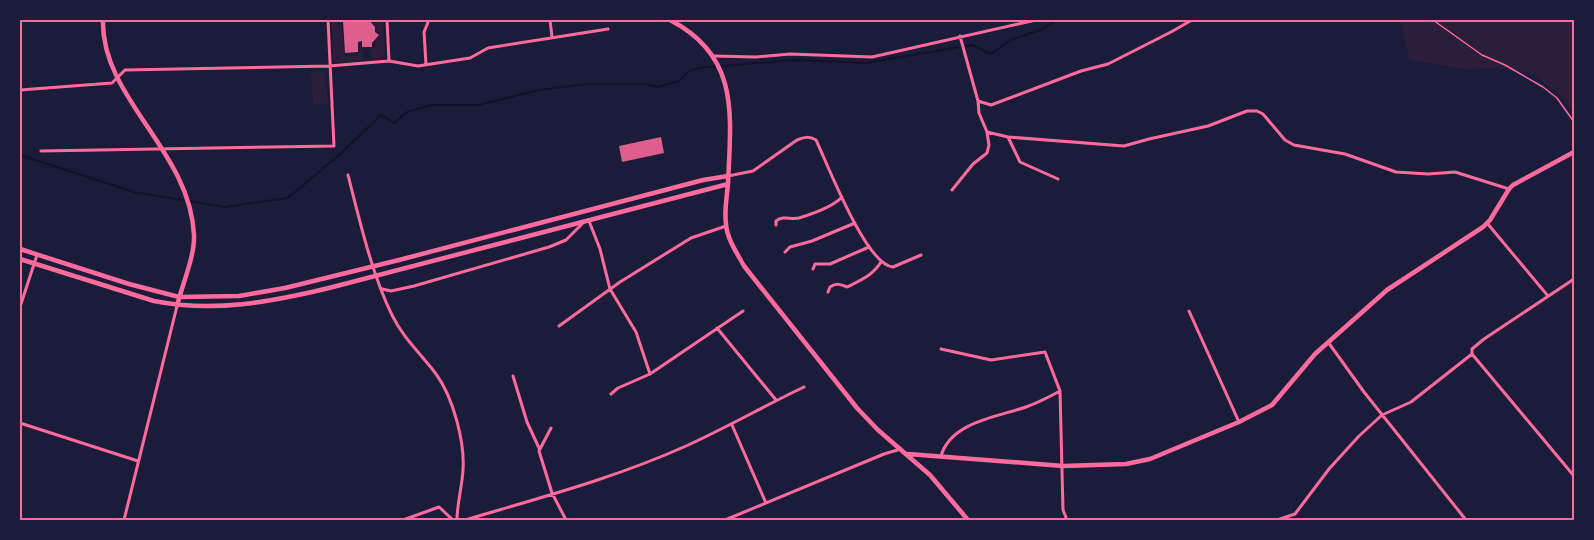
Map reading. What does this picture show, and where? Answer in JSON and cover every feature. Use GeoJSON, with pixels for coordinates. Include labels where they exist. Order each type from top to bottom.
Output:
{"type":"FeatureCollection","features":[{"type":"Feature","properties":{"kind":"street"},"geometry":{"type":"LineString","coordinates":[[103,20],[102,31],[110,66],[175,168],[189,206],[194,240],[124,520]]}},
{"type":"Feature","properties":{"kind":"street"},"geometry":{"type":"LineString","coordinates":[[41,151],[334,146],[328,20]]}},
{"type":"Feature","properties":{"kind":"street"},"geometry":{"type":"LineString","coordinates":[[387,20],[388,61]]}},
{"type":"Feature","properties":{"kind":"street"},"geometry":{"type":"LineString","coordinates":[[426,64],[424,32],[429,20]]}},
{"type":"Feature","properties":{"kind":"street"},"geometry":{"type":"LineString","coordinates":[[550,20],[552,37]]}},
{"type":"Feature","properties":{"kind":"street"},"geometry":{"type":"LineString","coordinates":[[670,20],[690,32],[715,59],[722,71],[730,115],[726,226],[733,247],[744,266],[857,408],[878,430],[930,475],[968,520]]}},
{"type":"Feature","properties":{"kind":"street"},"geometry":{"type":"LineString","coordinates":[[715,59],[790,54],[872,57],[1036,20]]}},
{"type":"Feature","properties":{"kind":"street"},"geometry":{"type":"LineString","coordinates":[[978,100],[991,105],[1081,71],[1108,64],[1192,20]]}},
{"type":"Feature","properties":{"kind":"street"},"geometry":{"type":"LineString","coordinates":[[20,90],[112,82],[125,70],[329,66],[388,61],[418,66],[470,58],[488,48],[608,29]]}},
{"type":"Feature","properties":{"kind":"street"},"geometry":{"type":"LineString","coordinates":[[952,190],[973,164],[987,153],[989,145],[960,36]]}},
{"type":"Feature","properties":{"kind":"street"},"geometry":{"type":"LineString","coordinates":[[987,132],[1008,137],[1124,146],[1208,126],[1247,111],[1257,111],[1263,114],[1286,140],[1294,145],[1345,154],[1396,172],[1428,174],[1455,172],[1509,189]]}},
{"type":"Feature","properties":{"kind":"street"},"geometry":{"type":"LineString","coordinates":[[20,249],[129,284],[179,297],[255,294],[374,266],[703,180],[753,171],[797,140],[811,137],[816,140],[855,223],[881,262],[893,267],[921,255]]}},
{"type":"Feature","properties":{"kind":"street"},"geometry":{"type":"LineString","coordinates":[[1008,137],[1020,162],[1058,179]]}},
{"type":"Feature","properties":{"kind":"street"},"geometry":{"type":"LineString","coordinates":[[908,454],[1064,466],[1126,464],[1150,459],[1239,423],[1272,405],[1328,342],[1387,290],[1470,237],[1487,223],[1509,189],[1575,152]]}},
{"type":"Feature","properties":{"kind":"street"},"geometry":{"type":"LineString","coordinates":[[348,175],[376,275],[391,315],[406,340],[436,374],[450,402],[458,430],[463,470],[455,520]]}},
{"type":"Feature","properties":{"kind":"street"},"geometry":{"type":"LineString","coordinates":[[20,259],[154,301],[177,306],[232,306],[282,299],[728,184]]}},
{"type":"Feature","properties":{"kind":"street"},"geometry":{"type":"LineString","coordinates":[[776,225],[779,218],[797,218],[837,203],[842,197]]}},
{"type":"Feature","properties":{"kind":"street"},"geometry":{"type":"LineString","coordinates":[[586,221],[600,249],[610,289],[636,332],[650,374]]}},
{"type":"Feature","properties":{"kind":"street"},"geometry":{"type":"LineString","coordinates":[[382,289],[391,291],[414,286],[549,247],[566,240],[586,221]]}},
{"type":"Feature","properties":{"kind":"street"},"geometry":{"type":"LineString","coordinates":[[785,252],[790,247],[812,241],[855,223]]}},
{"type":"Feature","properties":{"kind":"street"},"geometry":{"type":"LineString","coordinates":[[1487,223],[1548,296]]}},
{"type":"Feature","properties":{"kind":"street"},"geometry":{"type":"LineString","coordinates":[[559,326],[610,289],[691,238],[726,226]]}},
{"type":"Feature","properties":{"kind":"street"},"geometry":{"type":"LineString","coordinates":[[813,269],[815,264],[830,264],[869,247]]}},
{"type":"Feature","properties":{"kind":"street"},"geometry":{"type":"LineString","coordinates":[[20,307],[37,255]]}},
{"type":"Feature","properties":{"kind":"street"},"geometry":{"type":"LineString","coordinates":[[828,292],[833,285],[847,287],[868,278],[881,262]]}},
{"type":"Feature","properties":{"kind":"street"},"geometry":{"type":"LineString","coordinates":[[1277,520],[1295,514],[1329,469],[1382,415],[1411,402],[1472,354],[1472,349],[1484,339],[1575,279]]}},
{"type":"Feature","properties":{"kind":"street"},"geometry":{"type":"LineString","coordinates":[[1189,311],[1239,423]]}},
{"type":"Feature","properties":{"kind":"street"},"geometry":{"type":"LineString","coordinates":[[611,394],[650,374],[743,312]]}},
{"type":"Feature","properties":{"kind":"street"},"geometry":{"type":"LineString","coordinates":[[717,328],[776,400]]}},
{"type":"Feature","properties":{"kind":"street"},"geometry":{"type":"LineString","coordinates":[[1328,342],[1430,478],[1466,520]]}},
{"type":"Feature","properties":{"kind":"street"},"geometry":{"type":"LineString","coordinates":[[941,349],[991,360],[1045,352],[1060,392],[1064,466],[1063,510],[1067,520]]}},
{"type":"Feature","properties":{"kind":"street"},"geometry":{"type":"LineString","coordinates":[[1472,354],[1575,476]]}},
{"type":"Feature","properties":{"kind":"street"},"geometry":{"type":"LineString","coordinates":[[513,376],[527,422],[540,449],[552,493],[566,520]]}},
{"type":"Feature","properties":{"kind":"street"},"geometry":{"type":"LineString","coordinates":[[465,520],[620,472],[685,447],[804,387]]}},
{"type":"Feature","properties":{"kind":"street"},"geometry":{"type":"LineString","coordinates":[[941,458],[946,445],[961,431],[1060,392]]}},
{"type":"Feature","properties":{"kind":"street"},"geometry":{"type":"LineString","coordinates":[[20,423],[138,461]]}},
{"type":"Feature","properties":{"kind":"street"},"geometry":{"type":"LineString","coordinates":[[732,425],[766,503]]}},
{"type":"Feature","properties":{"kind":"street"},"geometry":{"type":"LineString","coordinates":[[540,449],[551,428]]}},
{"type":"Feature","properties":{"kind":"street"},"geometry":{"type":"LineString","coordinates":[[725,520],[901,449]]}},
{"type":"Feature","properties":{"kind":"street"},"geometry":{"type":"LineString","coordinates":[[403,520],[439,507],[455,520]]}},
{"type":"Feature","properties":{"kind":"path"},"geometry":{"type":"LineString","coordinates":[[1433,20],[1482,55],[1505,65],[1543,87],[1557,98],[1575,122]]}},
{"type":"Feature","properties":{"kind":"shaded area"},"geometry":{"type":"Polygon","coordinates":[[[332,20],[341,20],[344,55],[358,56],[359,50],[363,49],[363,61],[337,63],[333,59],[332,20]]]}},
{"type":"Feature","properties":{"kind":"shaded area"},"geometry":{"type":"Polygon","coordinates":[[[371,20],[383,20],[385,54],[380,58],[371,59],[370,50],[373,49],[380,34],[377,26],[371,20]]]}},
{"type":"Feature","properties":{"kind":"shaded area"},"geometry":{"type":"Polygon","coordinates":[[[1400,20],[1574,20],[1574,115],[1563,98],[1533,74],[1510,68],[1462,69],[1409,59],[1400,20]]]}},
{"type":"Feature","properties":{"kind":"shaded area"},"geometry":{"type":"Polygon","coordinates":[[[325,71],[328,104],[313,105],[311,72],[325,71]]]}},
{"type":"Feature","properties":{"kind":"building"},"geometry":{"type":"Polygon","coordinates":[[[369,20],[379,35],[372,43],[372,47],[362,47],[362,41],[358,42],[358,52],[345,53],[343,21],[369,20]]]}},
{"type":"Feature","properties":{"kind":"building"},"geometry":{"type":"Polygon","coordinates":[[[661,137],[664,153],[622,162],[619,146],[661,137]]]}},
{"type":"Feature","properties":{"kind":"waterway"},"geometry":{"type":"LineString","coordinates":[[20,155],[134,192],[225,207],[288,198],[339,155],[381,115],[394,123],[407,112],[432,105],[478,105],[539,90],[587,84],[645,84],[658,87],[679,81],[688,72],[698,68],[795,60],[866,63],[972,45],[991,54],[1011,40],[1040,30],[1058,20]]}}]}
